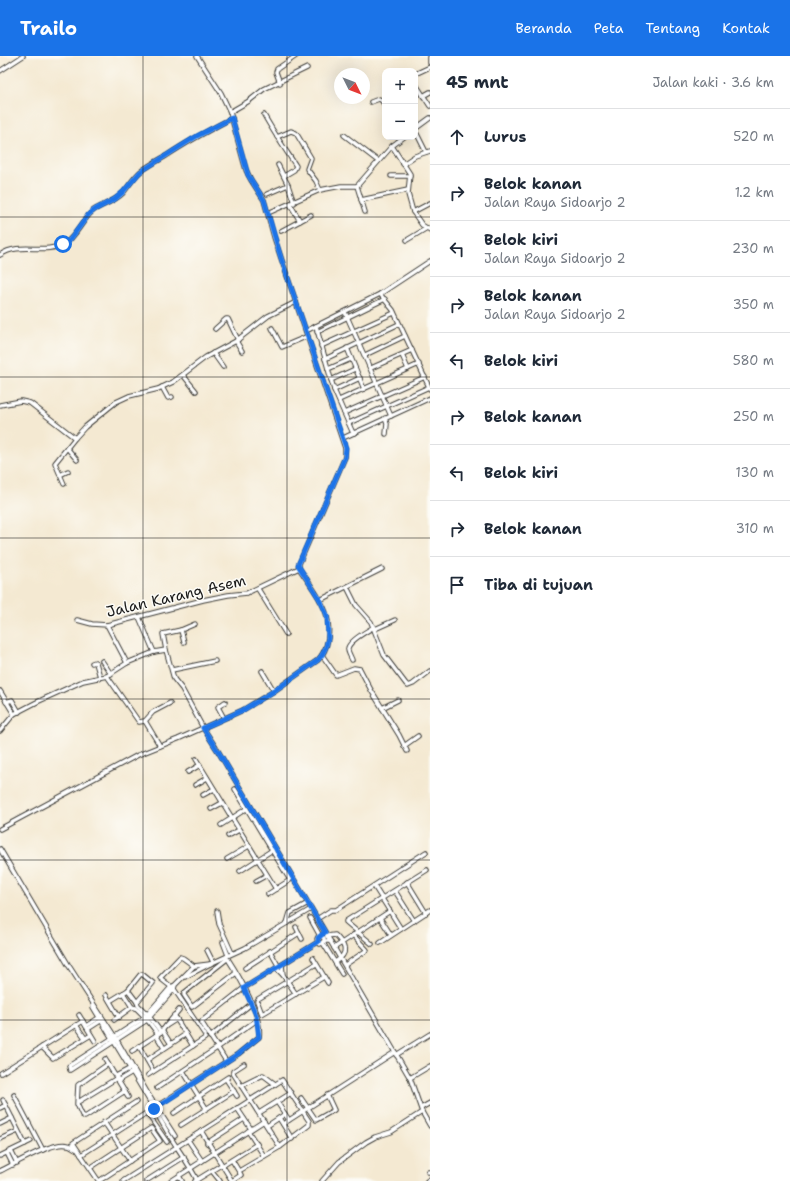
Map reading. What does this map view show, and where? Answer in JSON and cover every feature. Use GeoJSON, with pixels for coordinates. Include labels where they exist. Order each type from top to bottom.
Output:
{"type":"FeatureCollection","features":[{"type":"Feature","properties":{"kind":"street"},"geometry":{"type":"LineString","coordinates":[[0,71],[23,56]]}},
{"type":"Feature","properties":{"kind":"street"},"geometry":{"type":"LineString","coordinates":[[197,56],[232,111],[232,118],[248,175],[264,200],[270,213],[274,237],[345,437],[345,457],[299,561],[299,568],[322,599],[327,615],[328,633],[324,657],[336,675],[354,668],[360,668],[371,690],[407,751]]}},
{"type":"Feature","properties":{"kind":"street"},"geometry":{"type":"LineString","coordinates":[[280,82],[276,72],[277,70],[296,56]]}},
{"type":"Feature","properties":{"kind":"street"},"geometry":{"type":"LineString","coordinates":[[430,57],[430,63]]}},
{"type":"Feature","properties":{"kind":"street"},"geometry":{"type":"LineString","coordinates":[[418,73],[430,67]]}},
{"type":"Feature","properties":{"kind":"street"},"geometry":{"type":"LineString","coordinates":[[232,111],[249,102],[264,90],[308,68]]}},
{"type":"Feature","properties":{"kind":"street"},"geometry":{"type":"LineString","coordinates":[[418,89],[430,106]]}},
{"type":"Feature","properties":{"kind":"street"},"geometry":{"type":"LineString","coordinates":[[423,96],[430,92]]}},
{"type":"Feature","properties":{"kind":"street"},"geometry":{"type":"LineString","coordinates":[[371,102],[379,99],[384,104]]}},
{"type":"Feature","properties":{"kind":"street"},"geometry":{"type":"LineString","coordinates":[[264,115],[296,166],[294,170],[284,176]]}},
{"type":"Feature","properties":{"kind":"street"},"geometry":{"type":"LineString","coordinates":[[0,255],[13,249],[23,247],[46,249],[69,241],[89,214],[119,196],[140,172],[197,136],[232,118]]}},
{"type":"Feature","properties":{"kind":"street"},"geometry":{"type":"LineString","coordinates":[[418,127],[430,118]]}},
{"type":"Feature","properties":{"kind":"street"},"geometry":{"type":"LineString","coordinates":[[277,137],[291,131],[296,133],[311,158],[307,169],[316,181],[320,190]]}},
{"type":"Feature","properties":{"kind":"street"},"geometry":{"type":"LineString","coordinates":[[403,164],[415,156],[428,152],[418,134]]}},
{"type":"Feature","properties":{"kind":"street"},"geometry":{"type":"LineString","coordinates":[[344,135],[378,161]]}},
{"type":"Feature","properties":{"kind":"street"},"geometry":{"type":"LineString","coordinates":[[270,213],[292,204],[306,195],[320,190],[341,186],[357,186],[392,146],[400,140]]}},
{"type":"Feature","properties":{"kind":"street"},"geometry":{"type":"LineString","coordinates":[[392,146],[410,175],[408,190],[409,201],[413,212],[422,225],[428,229],[407,240]]}},
{"type":"Feature","properties":{"kind":"street"},"geometry":{"type":"LineString","coordinates":[[278,165],[288,185],[292,204],[300,221]]}},
{"type":"Feature","properties":{"kind":"street"},"geometry":{"type":"LineString","coordinates":[[391,176],[410,175]]}},
{"type":"Feature","properties":{"kind":"street"},"geometry":{"type":"LineString","coordinates":[[267,194],[288,185]]}},
{"type":"Feature","properties":{"kind":"street"},"geometry":{"type":"LineString","coordinates":[[357,186],[365,212]]}},
{"type":"Feature","properties":{"kind":"street"},"geometry":{"type":"LineString","coordinates":[[361,200],[408,190]]}},
{"type":"Feature","properties":{"kind":"street"},"geometry":{"type":"LineString","coordinates":[[413,212],[430,203]]}},
{"type":"Feature","properties":{"kind":"street"},"geometry":{"type":"LineString","coordinates":[[281,231],[311,215]]}},
{"type":"Feature","properties":{"kind":"street"},"geometry":{"type":"LineString","coordinates":[[308,330],[380,294],[430,261]]}},
{"type":"Feature","properties":{"kind":"street"},"geometry":{"type":"LineString","coordinates":[[348,423],[430,388],[394,313],[380,294]]}},
{"type":"Feature","properties":{"kind":"street"},"geometry":{"type":"LineString","coordinates":[[317,332],[385,299]]}},
{"type":"Feature","properties":{"kind":"street"},"geometry":{"type":"LineString","coordinates":[[64,484],[55,463],[85,427],[116,402],[129,396],[162,388],[173,382],[213,353],[237,340],[268,316],[296,302]]}},
{"type":"Feature","properties":{"kind":"street"},"geometry":{"type":"LineString","coordinates":[[345,312],[378,383],[391,416]]}},
{"type":"Feature","properties":{"kind":"street"},"geometry":{"type":"LineString","coordinates":[[321,346],[394,313]]}},
{"type":"Feature","properties":{"kind":"street"},"geometry":{"type":"LineString","coordinates":[[215,329],[226,319],[228,319],[242,351]]}},
{"type":"Feature","properties":{"kind":"street"},"geometry":{"type":"LineString","coordinates":[[325,359],[399,324]]}},
{"type":"Feature","properties":{"kind":"street"},"geometry":{"type":"LineString","coordinates":[[316,326],[334,390],[348,423],[354,433]]}},
{"type":"Feature","properties":{"kind":"street"},"geometry":{"type":"LineString","coordinates":[[272,328],[282,347],[308,336]]}},
{"type":"Feature","properties":{"kind":"street"},"geometry":{"type":"LineString","coordinates":[[365,355],[405,336]]}},
{"type":"Feature","properties":{"kind":"street"},"geometry":{"type":"LineString","coordinates":[[347,348],[364,389]]}},
{"type":"Feature","properties":{"kind":"street"},"geometry":{"type":"LineString","coordinates":[[371,368],[412,350]]}},
{"type":"Feature","properties":{"kind":"street"},"geometry":{"type":"LineString","coordinates":[[213,353],[223,367]]}},
{"type":"Feature","properties":{"kind":"street"},"geometry":{"type":"LineString","coordinates":[[402,354],[408,369]]}},
{"type":"Feature","properties":{"kind":"street"},"geometry":{"type":"LineString","coordinates":[[328,370],[351,359]]}},
{"type":"Feature","properties":{"kind":"street"},"geometry":{"type":"LineString","coordinates":[[339,400],[419,364]]}},
{"type":"Feature","properties":{"kind":"street"},"geometry":{"type":"LineString","coordinates":[[331,380],[355,369]]}},
{"type":"Feature","properties":{"kind":"street"},"geometry":{"type":"LineString","coordinates":[[183,375],[196,391]]}},
{"type":"Feature","properties":{"kind":"street"},"geometry":{"type":"LineString","coordinates":[[344,413],[425,377]]}},
{"type":"Feature","properties":{"kind":"street"},"geometry":{"type":"LineString","coordinates":[[334,390],[360,378]]}},
{"type":"Feature","properties":{"kind":"street"},"geometry":{"type":"LineString","coordinates":[[162,388],[168,398],[172,397]]}},
{"type":"Feature","properties":{"kind":"street"},"geometry":{"type":"LineString","coordinates":[[345,437],[430,398]]}},
{"type":"Feature","properties":{"kind":"street"},"geometry":{"type":"LineString","coordinates":[[0,405],[21,401],[30,403],[75,438]]}},
{"type":"Feature","properties":{"kind":"street"},"geometry":{"type":"LineString","coordinates":[[385,418],[387,424],[386,434]]}},
{"type":"Feature","properties":{"kind":"street"},"geometry":{"type":"LineString","coordinates":[[67,448],[77,460]]}},
{"type":"Feature","properties":{"kind":"street"},"geometry":{"type":"LineString","coordinates":[[60,475],[68,471]]}},
{"type":"Feature","properties":{"kind":"street","name":"Jalan Karang Asem"},"geometry":{"type":"LineString","coordinates":[[76,620],[92,624],[107,625],[203,600],[228,595],[247,594],[258,590],[299,568]]}},
{"type":"Feature","properties":{"kind":"street"},"geometry":{"type":"LineString","coordinates":[[322,599],[382,570]]}},
{"type":"Feature","properties":{"kind":"street"},"geometry":{"type":"LineString","coordinates":[[347,587],[356,605],[370,620],[384,655],[407,685],[413,684],[430,671]]}},
{"type":"Feature","properties":{"kind":"street"},"geometry":{"type":"LineString","coordinates":[[258,590],[286,634]]}},
{"type":"Feature","properties":{"kind":"street"},"geometry":{"type":"LineString","coordinates":[[139,617],[154,652]]}},
{"type":"Feature","properties":{"kind":"street"},"geometry":{"type":"LineString","coordinates":[[352,660],[348,650],[349,646],[357,637],[374,628],[395,620]]}},
{"type":"Feature","properties":{"kind":"street"},"geometry":{"type":"LineString","coordinates":[[195,624],[181,630],[163,634],[174,679],[182,689],[291,879],[308,903],[410,1078],[421,1110],[430,1126]]}},
{"type":"Feature","properties":{"kind":"street"},"geometry":{"type":"LineString","coordinates":[[107,625],[127,663]]}},
{"type":"Feature","properties":{"kind":"street"},"geometry":{"type":"LineString","coordinates":[[181,630],[184,642]]}},
{"type":"Feature","properties":{"kind":"street"},"geometry":{"type":"LineString","coordinates":[[0,731],[14,714],[83,681],[109,675],[127,663],[154,652],[166,650]]}},
{"type":"Feature","properties":{"kind":"street"},"geometry":{"type":"LineString","coordinates":[[0,829],[138,755],[243,710],[324,657]]}},
{"type":"Feature","properties":{"kind":"street"},"geometry":{"type":"LineString","coordinates":[[172,670],[215,661]]}},
{"type":"Feature","properties":{"kind":"street"},"geometry":{"type":"LineString","coordinates":[[102,662],[138,721],[145,721],[153,712],[170,703]]}},
{"type":"Feature","properties":{"kind":"street"},"geometry":{"type":"LineString","coordinates":[[92,663],[96,663],[100,677]]}},
{"type":"Feature","properties":{"kind":"street"},"geometry":{"type":"LineString","coordinates":[[262,671],[274,691]]}},
{"type":"Feature","properties":{"kind":"street"},"geometry":{"type":"LineString","coordinates":[[0,691],[14,714]]}},
{"type":"Feature","properties":{"kind":"street"},"geometry":{"type":"LineString","coordinates":[[6,702],[12,700],[19,712]]}},
{"type":"Feature","properties":{"kind":"street"},"geometry":{"type":"LineString","coordinates":[[382,708],[398,700]]}},
{"type":"Feature","properties":{"kind":"street"},"geometry":{"type":"LineString","coordinates":[[224,718],[218,707],[225,702]]}},
{"type":"Feature","properties":{"kind":"street"},"geometry":{"type":"LineString","coordinates":[[145,721],[160,746]]}},
{"type":"Feature","properties":{"kind":"street"},"geometry":{"type":"LineString","coordinates":[[404,746],[418,736]]}},
{"type":"Feature","properties":{"kind":"street"},"geometry":{"type":"LineString","coordinates":[[196,760],[276,889]]}},
{"type":"Feature","properties":{"kind":"street"},"geometry":{"type":"LineString","coordinates":[[188,772],[200,765]]}},
{"type":"Feature","properties":{"kind":"street"},"geometry":{"type":"LineString","coordinates":[[195,785],[208,778]]}},
{"type":"Feature","properties":{"kind":"street"},"geometry":{"type":"LineString","coordinates":[[203,795],[214,789]]}},
{"type":"Feature","properties":{"kind":"street"},"geometry":{"type":"LineString","coordinates":[[235,789],[246,809],[274,849]]}},
{"type":"Feature","properties":{"kind":"street"},"geometry":{"type":"LineString","coordinates":[[210,809],[222,802]]}},
{"type":"Feature","properties":{"kind":"street"},"geometry":{"type":"LineString","coordinates":[[221,825],[246,809]]}},
{"type":"Feature","properties":{"kind":"street"},"geometry":{"type":"LineString","coordinates":[[228,836],[239,830]]}},
{"type":"Feature","properties":{"kind":"street"},"geometry":{"type":"LineString","coordinates":[[227,860],[249,846]]}},
{"type":"Feature","properties":{"kind":"street"},"geometry":{"type":"LineString","coordinates":[[0,849],[44,925],[93,1004],[93,1007],[133,1069],[176,1147],[191,1168],[196,1181],[257,1144]]}},
{"type":"Feature","properties":{"kind":"street"},"geometry":{"type":"LineString","coordinates":[[240,871],[274,849]]}},
{"type":"Feature","properties":{"kind":"street"},"geometry":{"type":"LineString","coordinates":[[317,919],[331,910],[336,910],[426,852]]}},
{"type":"Feature","properties":{"kind":"street"},"geometry":{"type":"LineString","coordinates":[[344,966],[367,950],[346,921],[427,870]]}},
{"type":"Feature","properties":{"kind":"street"},"geometry":{"type":"LineString","coordinates":[[256,882],[267,875]]}},
{"type":"Feature","properties":{"kind":"street"},"geometry":{"type":"LineString","coordinates":[[268,894],[291,879]]}},
{"type":"Feature","properties":{"kind":"street"},"geometry":{"type":"LineString","coordinates":[[408,882],[426,913]]}},
{"type":"Feature","properties":{"kind":"street"},"geometry":{"type":"LineString","coordinates":[[374,886],[401,929]]}},
{"type":"Feature","properties":{"kind":"street"},"geometry":{"type":"LineString","coordinates":[[396,890],[414,921]]}},
{"type":"Feature","properties":{"kind":"street"},"geometry":{"type":"LineString","coordinates":[[287,924],[290,913],[308,903]]}},
{"type":"Feature","properties":{"kind":"street"},"geometry":{"type":"LineString","coordinates":[[182,978],[245,948],[311,909]]}},
{"type":"Feature","properties":{"kind":"street"},"geometry":{"type":"LineString","coordinates":[[380,943],[430,910]]}},
{"type":"Feature","properties":{"kind":"street"},"geometry":{"type":"LineString","coordinates":[[217,911],[219,924],[230,954]]}},
{"type":"Feature","properties":{"kind":"street"},"geometry":{"type":"LineString","coordinates":[[334,948],[390,911]]}},
{"type":"Feature","properties":{"kind":"street"},"geometry":{"type":"LineString","coordinates":[[310,918],[320,936],[324,938],[324,942],[342,974]]}},
{"type":"Feature","properties":{"kind":"street"},"geometry":{"type":"LineString","coordinates":[[380,918],[392,935]]}},
{"type":"Feature","properties":{"kind":"street"},"geometry":{"type":"LineString","coordinates":[[296,927],[302,939]]}},
{"type":"Feature","properties":{"kind":"street"},"geometry":{"type":"LineString","coordinates":[[244,968],[299,933]]}},
{"type":"Feature","properties":{"kind":"street"},"geometry":{"type":"LineString","coordinates":[[356,933],[372,944]]}},
{"type":"Feature","properties":{"kind":"street"},"geometry":{"type":"LineString","coordinates":[[318,942],[317,939],[326,934],[335,935],[342,943],[345,951],[340,959],[335,962]]}},
{"type":"Feature","properties":{"kind":"street"},"geometry":{"type":"LineString","coordinates":[[226,1061],[210,1037],[202,1021],[246,987],[318,942],[320,944],[330,941]]}},
{"type":"Feature","properties":{"kind":"street"},"geometry":{"type":"LineString","coordinates":[[223,942],[230,954]]}},
{"type":"Feature","properties":{"kind":"street"},"geometry":{"type":"LineString","coordinates":[[207,950],[211,963]]}},
{"type":"Feature","properties":{"kind":"street"},"geometry":{"type":"LineString","coordinates":[[270,951],[296,994]]}},
{"type":"Feature","properties":{"kind":"street"},"geometry":{"type":"LineString","coordinates":[[148,1075],[204,1038],[205,1035],[174,987],[160,980],[160,977],[180,957],[194,966]]}},
{"type":"Feature","properties":{"kind":"street"},"geometry":{"type":"LineString","coordinates":[[313,958],[328,983]]}},
{"type":"Feature","properties":{"kind":"street"},"geometry":{"type":"LineString","coordinates":[[81,1155],[238,1054],[259,1037],[257,1020],[246,987],[228,959],[226,959],[184,993],[184,995],[192,1007],[236,972]]}},
{"type":"Feature","properties":{"kind":"street"},"geometry":{"type":"LineString","coordinates":[[115,1039],[69,1068],[71,1070],[147,1017],[194,966],[211,963]]}},
{"type":"Feature","properties":{"kind":"street"},"geometry":{"type":"LineString","coordinates":[[316,964],[257,1000],[262,1014],[324,977]]}},
{"type":"Feature","properties":{"kind":"street"},"geometry":{"type":"LineString","coordinates":[[110,1002],[128,990],[141,974],[152,982],[152,985],[136,1005],[114,1020]]}},
{"type":"Feature","properties":{"kind":"street"},"geometry":{"type":"LineString","coordinates":[[128,990],[136,1005]]}},
{"type":"Feature","properties":{"kind":"street"},"geometry":{"type":"LineString","coordinates":[[123,993],[136,1005],[159,1033],[171,1044]]}},
{"type":"Feature","properties":{"kind":"street"},"geometry":{"type":"LineString","coordinates":[[106,995],[119,1017]]}},
{"type":"Feature","properties":{"kind":"street"},"geometry":{"type":"LineString","coordinates":[[210,1037],[251,1004]]}},
{"type":"Feature","properties":{"kind":"street"},"geometry":{"type":"LineString","coordinates":[[132,1051],[159,1033],[179,1010]]}},
{"type":"Feature","properties":{"kind":"street"},"geometry":{"type":"LineString","coordinates":[[79,1015],[95,1041]]}},
{"type":"Feature","properties":{"kind":"street"},"geometry":{"type":"LineString","coordinates":[[174,1015],[193,1046]]}},
{"type":"Feature","properties":{"kind":"street"},"geometry":{"type":"LineString","coordinates":[[87,1028],[101,1018]]}},
{"type":"Feature","properties":{"kind":"street"},"geometry":{"type":"LineString","coordinates":[[165,1026],[177,1019]]}},
{"type":"Feature","properties":{"kind":"street"},"geometry":{"type":"LineString","coordinates":[[156,1088],[257,1020]]}},
{"type":"Feature","properties":{"kind":"street"},"geometry":{"type":"LineString","coordinates":[[1,1073],[83,1021]]}},
{"type":"Feature","properties":{"kind":"street"},"geometry":{"type":"LineString","coordinates":[[76,1025],[85,1038]]}},
{"type":"Feature","properties":{"kind":"street"},"geometry":{"type":"LineString","coordinates":[[159,1033],[164,1048]]}},
{"type":"Feature","properties":{"kind":"street"},"geometry":{"type":"LineString","coordinates":[[147,1060],[186,1034]]}},
{"type":"Feature","properties":{"kind":"street"},"geometry":{"type":"LineString","coordinates":[[283,1124],[327,1095],[430,1034]]}},
{"type":"Feature","properties":{"kind":"street"},"geometry":{"type":"LineString","coordinates":[[42,1047],[54,1058],[91,1035]]}},
{"type":"Feature","properties":{"kind":"street"},"geometry":{"type":"LineString","coordinates":[[139,1046],[154,1071]]}},
{"type":"Feature","properties":{"kind":"street"},"geometry":{"type":"LineString","coordinates":[[106,1059],[128,1097]]}},
{"type":"Feature","properties":{"kind":"street"},"geometry":{"type":"LineString","coordinates":[[108,1064],[79,1084],[78,1102],[82,1116],[85,1117],[125,1091]]}},
{"type":"Feature","properties":{"kind":"street"},"geometry":{"type":"LineString","coordinates":[[244,1064],[232,1072],[280,1147]]}},
{"type":"Feature","properties":{"kind":"street"},"geometry":{"type":"LineString","coordinates":[[410,1078],[430,1066]]}},
{"type":"Feature","properties":{"kind":"street"},"geometry":{"type":"LineString","coordinates":[[78,1102],[133,1069]]}},
{"type":"Feature","properties":{"kind":"street"},"geometry":{"type":"LineString","coordinates":[[182,1071],[206,1108]]}},
{"type":"Feature","properties":{"kind":"street"},"geometry":{"type":"LineString","coordinates":[[242,1086],[261,1075],[275,1084]]}},
{"type":"Feature","properties":{"kind":"street"},"geometry":{"type":"LineString","coordinates":[[174,1113],[227,1078],[237,1096]]}},
{"type":"Feature","properties":{"kind":"street"},"geometry":{"type":"LineString","coordinates":[[123,1181],[282,1080],[291,1093],[316,1120],[334,1109],[327,1095]]}},
{"type":"Feature","properties":{"kind":"street"},"geometry":{"type":"LineString","coordinates":[[181,1125],[234,1091]]}},
{"type":"Feature","properties":{"kind":"street"},"geometry":{"type":"LineString","coordinates":[[259,1113],[291,1093]]}},
{"type":"Feature","properties":{"kind":"street"},"geometry":{"type":"LineString","coordinates":[[14,1095],[43,1150]]}},
{"type":"Feature","properties":{"kind":"street"},"geometry":{"type":"LineString","coordinates":[[239,1171],[280,1147],[309,1126],[310,1123],[301,1098]]}},
{"type":"Feature","properties":{"kind":"street"},"geometry":{"type":"LineString","coordinates":[[3,1100],[25,1144]]}},
{"type":"Feature","properties":{"kind":"street"},"geometry":{"type":"LineString","coordinates":[[90,1168],[152,1129],[160,1141],[99,1181],[78,1151],[73,1142],[136,1102]]}},
{"type":"Feature","properties":{"kind":"street"},"geometry":{"type":"LineString","coordinates":[[277,1102],[289,1120]]}},
{"type":"Feature","properties":{"kind":"street"},"geometry":{"type":"LineString","coordinates":[[322,1181],[339,1162],[366,1142],[375,1137],[391,1132],[430,1103]]}},
{"type":"Feature","properties":{"kind":"street"},"geometry":{"type":"LineString","coordinates":[[0,1108],[6,1105]]}},
{"type":"Feature","properties":{"kind":"street"},"geometry":{"type":"LineString","coordinates":[[155,1108],[175,1136]]}},
{"type":"Feature","properties":{"kind":"street"},"geometry":{"type":"LineString","coordinates":[[237,1108],[264,1156]]}},
{"type":"Feature","properties":{"kind":"street"},"geometry":{"type":"LineString","coordinates":[[147,1113],[167,1142]]}},
{"type":"Feature","properties":{"kind":"street"},"geometry":{"type":"LineString","coordinates":[[267,1126],[285,1114]]}},
{"type":"Feature","properties":{"kind":"street"},"geometry":{"type":"LineString","coordinates":[[0,1124],[12,1118]]}},
{"type":"Feature","properties":{"kind":"street"},"geometry":{"type":"LineString","coordinates":[[279,1118],[292,1139]]}},
{"type":"Feature","properties":{"kind":"street"},"geometry":{"type":"LineString","coordinates":[[207,1143],[244,1119]]}},
{"type":"Feature","properties":{"kind":"street"},"geometry":{"type":"LineString","coordinates":[[170,1181],[264,1121]]}},
{"type":"Feature","properties":{"kind":"street"},"geometry":{"type":"LineString","coordinates":[[104,1122],[130,1161]]}},
{"type":"Feature","properties":{"kind":"street"},"geometry":{"type":"LineString","coordinates":[[0,1139],[18,1130]]}},
{"type":"Feature","properties":{"kind":"street"},"geometry":{"type":"LineString","coordinates":[[201,1132],[232,1181],[241,1176],[232,1160]]}},
{"type":"Feature","properties":{"kind":"street"},"geometry":{"type":"LineString","coordinates":[[188,1140],[202,1161]]}},
{"type":"Feature","properties":{"kind":"street"},"geometry":{"type":"LineString","coordinates":[[0,1156],[31,1141]]}},
{"type":"Feature","properties":{"kind":"street"},"geometry":{"type":"LineString","coordinates":[[0,1171],[53,1146],[67,1144],[78,1151]]}},
{"type":"Feature","properties":{"kind":"street"},"geometry":{"type":"LineString","coordinates":[[11,1151],[17,1163]]}},
{"type":"Feature","properties":{"kind":"street"},"geometry":{"type":"LineString","coordinates":[[7,1153],[13,1165]]}},
{"type":"Feature","properties":{"kind":"street"},"geometry":{"type":"LineString","coordinates":[[146,1181],[184,1157]]}},
{"type":"Feature","properties":{"kind":"street"},"geometry":{"type":"LineString","coordinates":[[212,1171],[220,1181]]}},
{"type":"Feature","properties":{"kind":"street"},"geometry":{"type":"LineString","coordinates":[[179,1176],[182,1181]]}},
{"type":"Feature","properties":{"kind":"route"},"geometry":{"type":"LineString","coordinates":[[63,244],[69,241],[89,214],[115,199],[140,172],[197,136],[232,118],[248,175],[264,200],[274,237],[346,448],[345,457],[338,469],[298,565],[320,600],[327,615],[328,638],[324,653],[318,660],[274,691],[243,710],[203,728],[325,932],[318,938],[318,942],[277,969],[244,988],[256,1015],[259,1037],[238,1054],[154,1109]]}}]}
